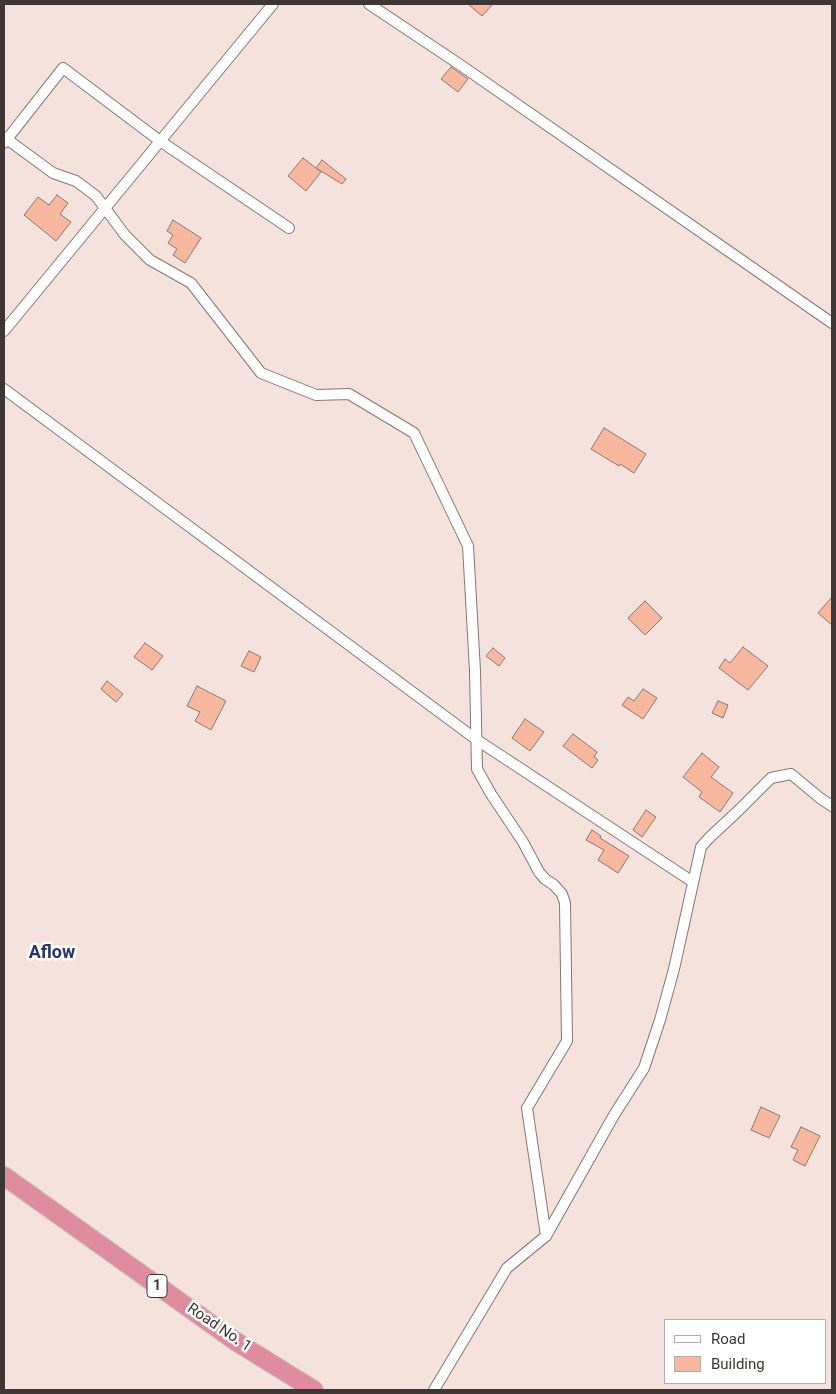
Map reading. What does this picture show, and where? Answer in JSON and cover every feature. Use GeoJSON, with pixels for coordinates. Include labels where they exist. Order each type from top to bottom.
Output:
{"type":"FeatureCollection","features":[{"type":"Feature","properties":{"kind":"highway","name":"Road No. 1"},"geometry":{"type":"LineString","coordinates":[[4,1176],[235,1341],[314,1390]]}},
{"type":"Feature","properties":{"kind":"street"},"geometry":{"type":"LineString","coordinates":[[4,331],[273,4]]}},
{"type":"Feature","properties":{"kind":"street"},"geometry":{"type":"LineString","coordinates":[[369,4],[459,64],[832,323]]}},
{"type":"Feature","properties":{"kind":"street"},"geometry":{"type":"LineString","coordinates":[[289,228],[160,141],[63,68],[5,139],[53,173],[76,181],[96,196],[125,235],[150,260],[191,283],[261,373],[316,395],[349,394],[414,433],[468,546],[475,671],[477,769],[523,842],[539,872],[545,880],[554,885],[562,894],[565,903],[567,1041],[527,1108],[546,1236]]}},
{"type":"Feature","properties":{"kind":"street"},"geometry":{"type":"LineString","coordinates":[[4,389],[476,740],[693,882]]}},
{"type":"Feature","properties":{"kind":"street"},"geometry":{"type":"LineString","coordinates":[[434,1390],[507,1268],[546,1236],[614,1115],[644,1068],[674,969],[701,847],[771,778],[791,774],[832,806]]}},
{"type":"Feature","properties":{"kind":"building"},"geometry":{"type":"Polygon","coordinates":[[[468,4],[493,4],[482,16],[468,4]]]}},
{"type":"Feature","properties":{"kind":"building"},"geometry":{"type":"Polygon","coordinates":[[[451,67],[468,79],[458,92],[441,79],[451,67]]]}},
{"type":"Feature","properties":{"kind":"building"},"geometry":{"type":"Polygon","coordinates":[[[303,158],[321,172],[306,191],[288,176],[303,158]]]}},
{"type":"Feature","properties":{"kind":"building"},"geometry":{"type":"Polygon","coordinates":[[[322,160],[346,179],[342,184],[316,168],[322,160]]]}},
{"type":"Feature","properties":{"kind":"building"},"geometry":{"type":"Polygon","coordinates":[[[57,195],[68,203],[60,214],[71,222],[56,241],[24,215],[38,197],[49,205],[57,195]]]}},
{"type":"Feature","properties":{"kind":"building"},"geometry":{"type":"Polygon","coordinates":[[[173,220],[201,238],[185,263],[173,255],[177,249],[168,243],[173,235],[167,231],[173,220]]]}},
{"type":"Feature","properties":{"kind":"building"},"geometry":{"type":"Polygon","coordinates":[[[604,428],[646,454],[634,473],[591,449],[604,428]]]}},
{"type":"Feature","properties":{"kind":"building"},"geometry":{"type":"Polygon","coordinates":[[[832,597],[832,625],[818,613],[832,597]]]}},
{"type":"Feature","properties":{"kind":"building"},"geometry":{"type":"Polygon","coordinates":[[[645,601],[662,618],[645,635],[628,618],[645,601]]]}},
{"type":"Feature","properties":{"kind":"building"},"geometry":{"type":"Polygon","coordinates":[[[145,643],[163,656],[152,670],[134,657],[145,643]]]}},
{"type":"Feature","properties":{"kind":"building"},"geometry":{"type":"Polygon","coordinates":[[[743,647],[768,666],[748,690],[719,668],[725,659],[730,663],[743,647]]]}},
{"type":"Feature","properties":{"kind":"building"},"geometry":{"type":"Polygon","coordinates":[[[493,648],[505,658],[499,666],[486,656],[493,648]]]}},
{"type":"Feature","properties":{"kind":"building"},"geometry":{"type":"Polygon","coordinates":[[[249,651],[261,657],[254,672],[241,666],[249,651]]]}},
{"type":"Feature","properties":{"kind":"building"},"geometry":{"type":"Polygon","coordinates":[[[107,681],[123,694],[116,702],[101,689],[107,681]]]}},
{"type":"Feature","properties":{"kind":"building"},"geometry":{"type":"Polygon","coordinates":[[[197,686],[226,701],[211,730],[195,721],[200,712],[187,706],[197,686]]]}},
{"type":"Feature","properties":{"kind":"building"},"geometry":{"type":"Polygon","coordinates":[[[643,689],[657,698],[643,719],[622,705],[628,697],[634,701],[643,689]]]}},
{"type":"Feature","properties":{"kind":"building"},"geometry":{"type":"Polygon","coordinates":[[[718,701],[728,705],[723,718],[712,713],[718,701]]]}},
{"type":"Feature","properties":{"kind":"building"},"geometry":{"type":"Polygon","coordinates":[[[525,719],[544,732],[530,751],[512,738],[525,719]]]}},
{"type":"Feature","properties":{"kind":"building"},"geometry":{"type":"Polygon","coordinates":[[[573,734],[597,752],[594,757],[598,760],[592,768],[563,746],[573,734]]]}},
{"type":"Feature","properties":{"kind":"building"},"geometry":{"type":"Polygon","coordinates":[[[702,753],[719,767],[711,777],[733,793],[720,812],[699,797],[702,792],[683,777],[702,753]]]}},
{"type":"Feature","properties":{"kind":"building"},"geometry":{"type":"Polygon","coordinates":[[[646,810],[656,817],[642,837],[633,830],[646,810]]]}},
{"type":"Feature","properties":{"kind":"building"},"geometry":{"type":"Polygon","coordinates":[[[592,830],[601,836],[600,838],[629,856],[618,873],[598,860],[604,850],[586,840],[592,830]]]}},
{"type":"Feature","properties":{"kind":"building"},"geometry":{"type":"Polygon","coordinates":[[[761,1107],[780,1116],[769,1138],[751,1130],[761,1107]]]}},
{"type":"Feature","properties":{"kind":"building"},"geometry":{"type":"Polygon","coordinates":[[[801,1127],[820,1136],[805,1166],[793,1160],[798,1150],[791,1147],[801,1127]]]}},
{"type":"Feature","properties":{"kind":"district","name":"Aflow"},"geometry":{"type":"Point","coordinates":[52,953]}}]}
